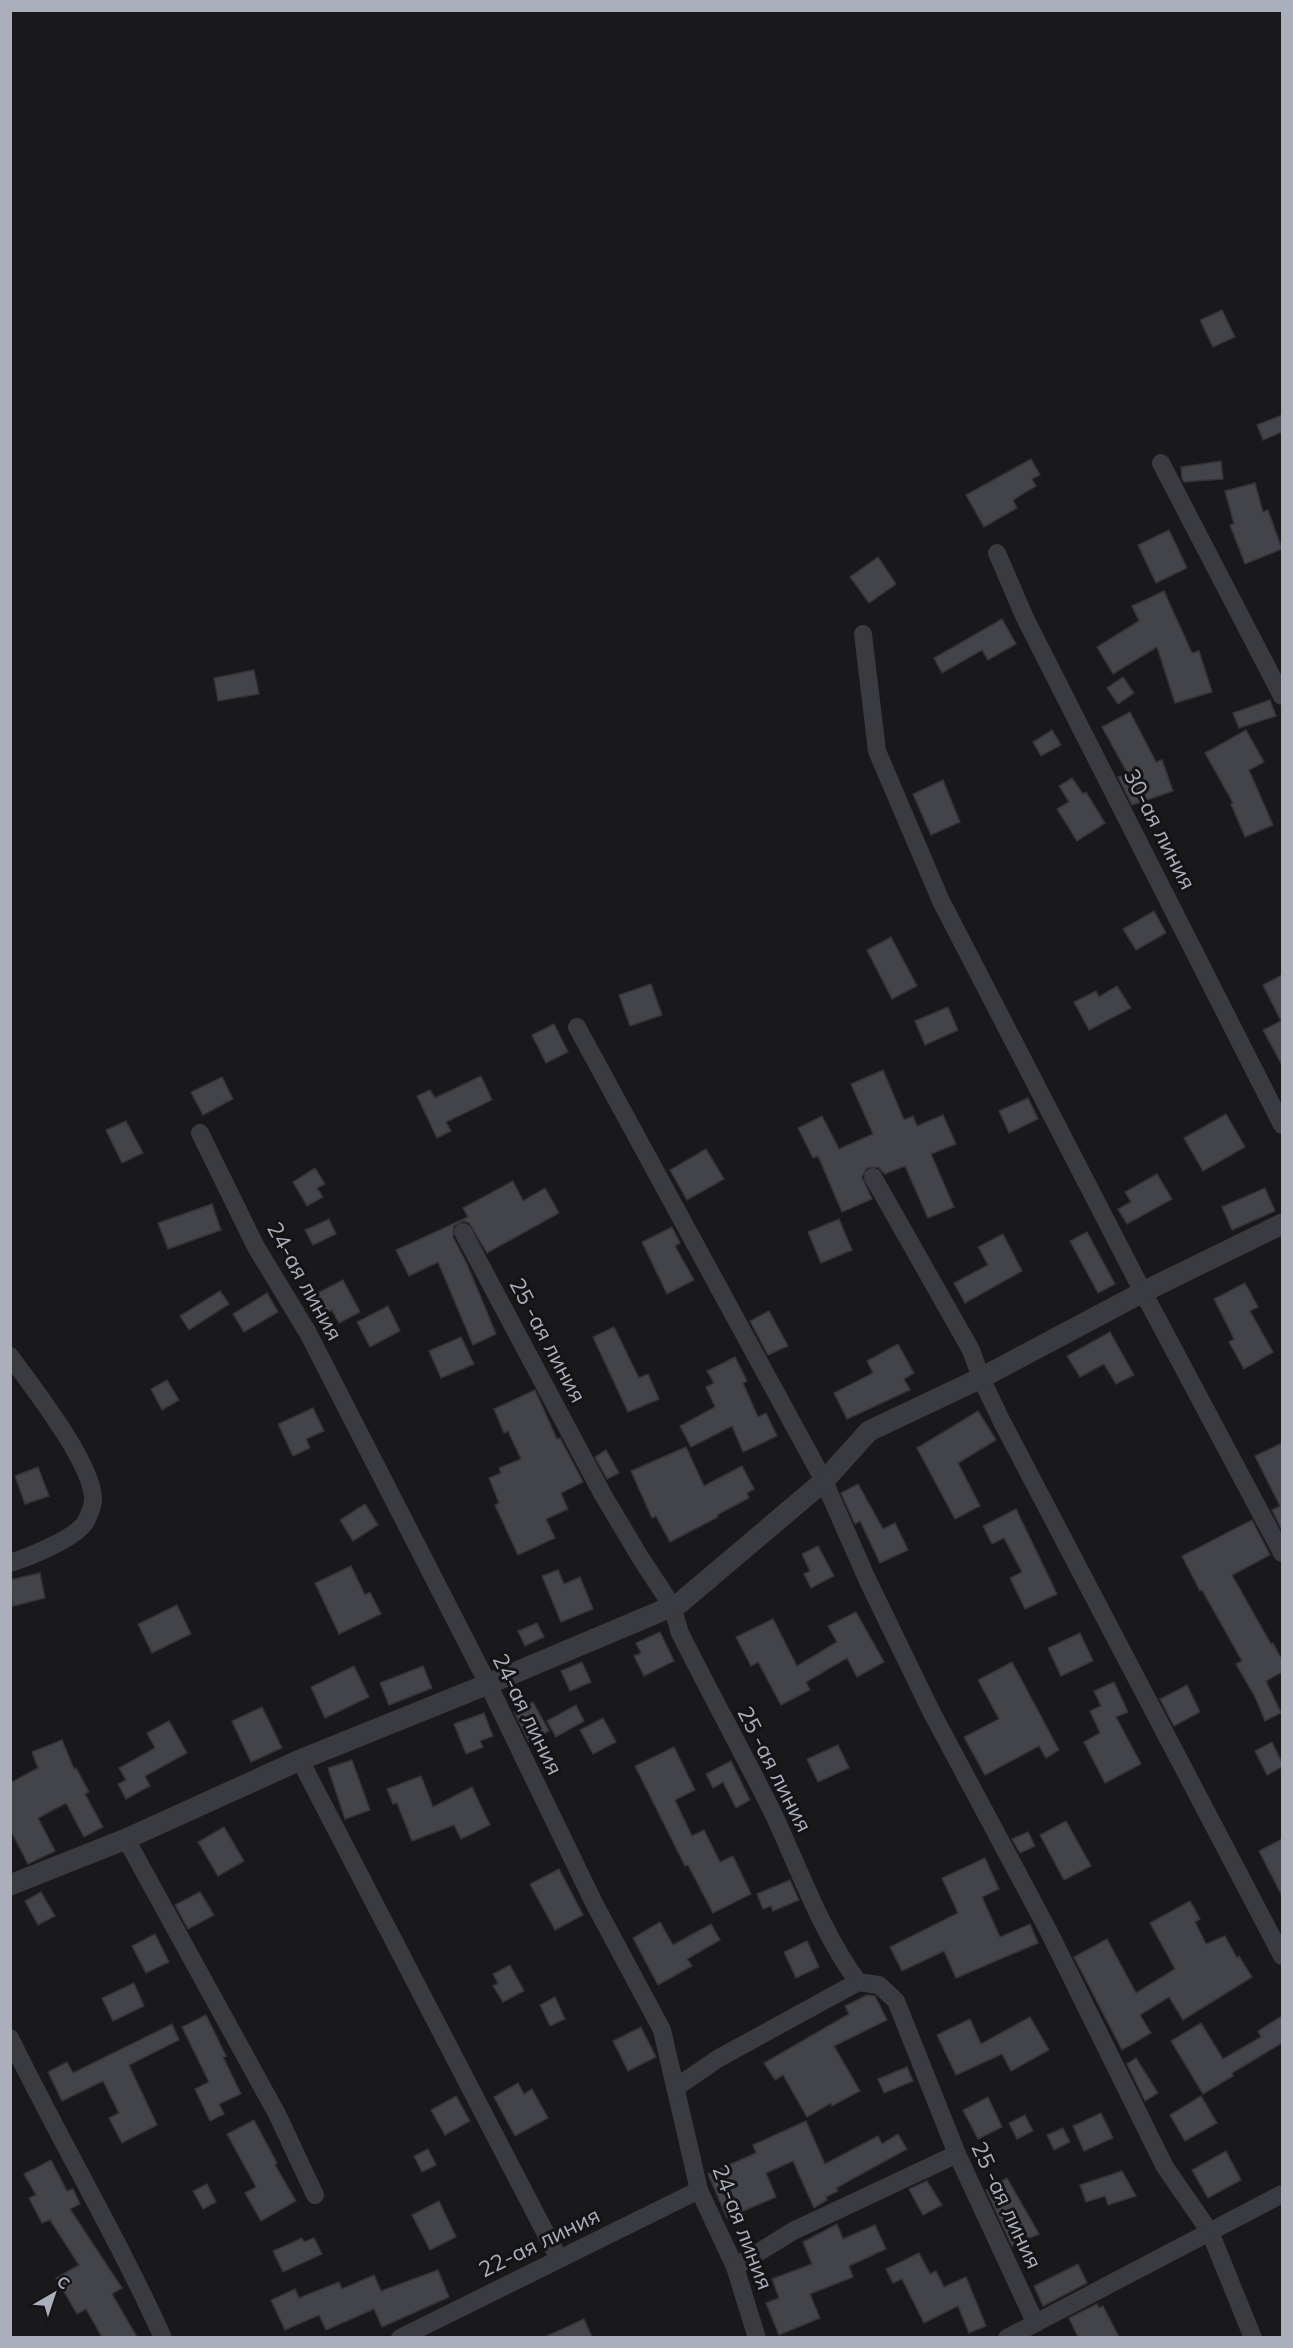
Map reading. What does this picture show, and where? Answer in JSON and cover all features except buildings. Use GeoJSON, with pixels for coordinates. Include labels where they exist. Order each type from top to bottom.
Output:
{"type":"FeatureCollection","features":[{"type":"Feature","properties":{"kind":"street"},"geometry":{"type":"LineString","coordinates":[[1161,463],[1282,696]]}},
{"type":"Feature","properties":{"kind":"street","name":"30-ая линия"},"geometry":{"type":"LineString","coordinates":[[997,553],[1025,618],[1282,1125]]}},
{"type":"Feature","properties":{"kind":"street"},"geometry":{"type":"LineString","coordinates":[[863,634],[877,751],[941,901],[1143,1292],[1282,1553]]}},
{"type":"Feature","properties":{"kind":"street"},"geometry":{"type":"LineString","coordinates":[[577,1027],[824,1481],[867,1579],[931,1711],[1049,1932],[1164,2167],[1210,2232],[1253,2337]]}},
{"type":"Feature","properties":{"kind":"street","name":"24-ая линия"},"geometry":{"type":"LineString","coordinates":[[200,1133],[256,1247],[308,1333],[488,1684],[594,1903],[662,2030],[699,2190],[735,2267],[757,2337]]}},
{"type":"Feature","properties":{"kind":"street"},"geometry":{"type":"LineString","coordinates":[[873,1177],[971,1350],[981,1378],[1282,1956]]}},
{"type":"Feature","properties":{"kind":"street"},"geometry":{"type":"LineString","coordinates":[[10,1885],[126,1839],[300,1760],[680,1603],[824,1481],[869,1431],[981,1378],[1143,1292],[1282,1224]]}},
{"type":"Feature","properties":{"kind":"street","name":"25 -ая линия"},"geometry":{"type":"LineString","coordinates":[[463,1232],[603,1494],[672,1606],[680,1633],[846,1965],[858,1982],[879,1985],[896,2001],[957,2154],[1035,2322]]}},
{"type":"Feature","properties":{"kind":"street"},"geometry":{"type":"LineString","coordinates":[[10,1356],[55,1418],[76,1452],[88,1479],[93,1500],[86,1523],[32,1556],[10,1563]]}},
{"type":"Feature","properties":{"kind":"street"},"geometry":{"type":"LineString","coordinates":[[300,1760],[559,2259]]}},
{"type":"Feature","properties":{"kind":"street"},"geometry":{"type":"LineString","coordinates":[[126,1839],[277,2114],[315,2195]]}},
{"type":"Feature","properties":{"kind":"street"},"geometry":{"type":"LineString","coordinates":[[675,2088],[719,2058],[858,1982]]}},
{"type":"Feature","properties":{"kind":"street"},"geometry":{"type":"LineString","coordinates":[[10,2038],[163,2337]]}},
{"type":"Feature","properties":{"kind":"street"},"geometry":{"type":"LineString","coordinates":[[735,2267],[793,2230],[957,2154]]}},
{"type":"Feature","properties":{"kind":"street","name":"22-ая линия"},"geometry":{"type":"LineString","coordinates":[[400,2337],[699,2190]]}},
{"type":"Feature","properties":{"kind":"street"},"geometry":{"type":"LineString","coordinates":[[1007,2337],[1282,2194]]}}]}
